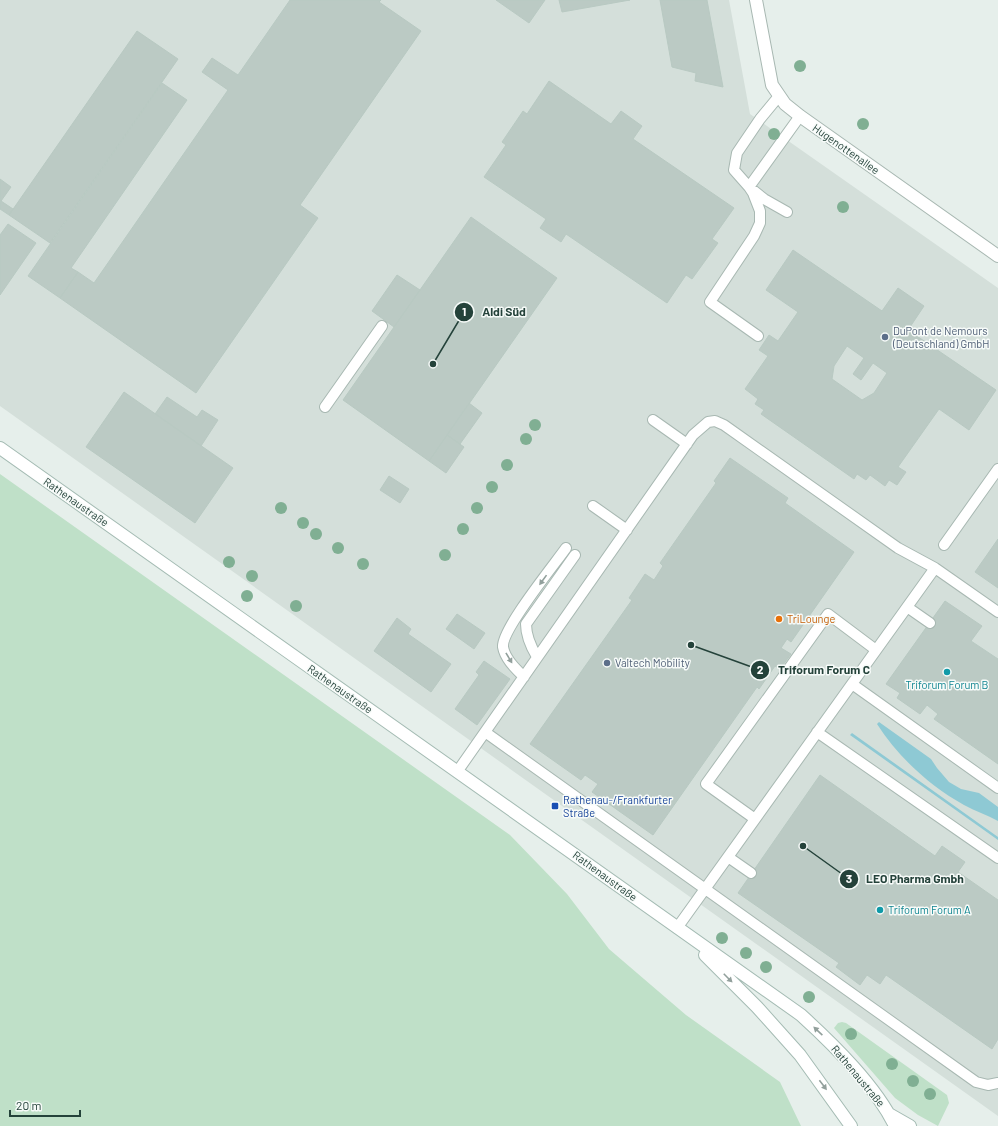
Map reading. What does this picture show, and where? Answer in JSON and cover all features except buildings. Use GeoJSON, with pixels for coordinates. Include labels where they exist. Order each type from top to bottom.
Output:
{"type":"FeatureCollection","features":[{"type":"Feature","properties":{"kind":"street","name":"Hugenottenallee"},"geometry":{"type":"LineString","coordinates":[[756,0],[772,85],[778,96],[785,104],[998,256]]}},
{"type":"Feature","properties":{"kind":"street","name":"Rathenaustraße"},"geometry":{"type":"LineString","coordinates":[[0,448],[801,1015],[833,1045],[868,1085],[889,1114],[895,1126]]}},
{"type":"Feature","properties":{"kind":"street","name":"Rathenaustraße"},"geometry":{"type":"LineString","coordinates":[[679,929],[757,1007],[800,1055],[851,1126]]}},
{"type":"Feature","properties":{"kind":"street"},"geometry":{"type":"LineString","coordinates":[[889,1114],[910,1126]]}},
{"type":"Feature","properties":{"kind":"lane"},"geometry":{"type":"LineString","coordinates":[[758,336],[710,302],[754,236],[760,223],[760,211],[753,193],[734,170],[736,153],[778,96]]}},
{"type":"Feature","properties":{"kind":"lane"},"geometry":{"type":"LineString","coordinates":[[749,187],[800,116]]}},
{"type":"Feature","properties":{"kind":"lane"},"geometry":{"type":"LineString","coordinates":[[749,187],[764,199],[787,212]]}},
{"type":"Feature","properties":{"kind":"lane"},"geometry":{"type":"LineString","coordinates":[[325,407],[382,326]]}},
{"type":"Feature","properties":{"kind":"lane"},"geometry":{"type":"LineString","coordinates":[[653,420],[687,444]]}},
{"type":"Feature","properties":{"kind":"lane"},"geometry":{"type":"LineString","coordinates":[[457,772],[693,435],[708,422],[715,421],[724,425],[898,548],[935,568],[998,612]]}},
{"type":"Feature","properties":{"kind":"lane"},"geometry":{"type":"LineString","coordinates":[[944,545],[998,469]]}},
{"type":"Feature","properties":{"kind":"lane"},"geometry":{"type":"LineString","coordinates":[[593,506],[627,530]]}},
{"type":"Feature","properties":{"kind":"lane"},"geometry":{"type":"LineString","coordinates":[[524,677],[506,657],[503,646],[505,637],[508,629],[566,548]]}},
{"type":"Feature","properties":{"kind":"lane"},"geometry":{"type":"LineString","coordinates":[[537,657],[531,646],[526,624],[575,555]]}},
{"type":"Feature","properties":{"kind":"lane"},"geometry":{"type":"LineString","coordinates":[[679,929],[705,888],[935,568]]}},
{"type":"Feature","properties":{"kind":"lane"},"geometry":{"type":"LineString","coordinates":[[907,607],[930,623]]}},
{"type":"Feature","properties":{"kind":"lane"},"geometry":{"type":"LineString","coordinates":[[755,819],[706,784],[773,690],[828,614],[876,650]]}},
{"type":"Feature","properties":{"kind":"lane"},"geometry":{"type":"LineString","coordinates":[[852,684],[998,788]]}},
{"type":"Feature","properties":{"kind":"lane"},"geometry":{"type":"LineString","coordinates":[[485,732],[976,1082],[988,1085],[998,1083]]}},
{"type":"Feature","properties":{"kind":"lane"},"geometry":{"type":"LineString","coordinates":[[817,732],[998,858]]}},
{"type":"Feature","properties":{"kind":"lane"},"geometry":{"type":"LineString","coordinates":[[728,857],[751,873]]}},
{"type":"Feature","properties":{"kind":"shaded area"},"geometry":{"type":"Polygon","coordinates":[[[0,0],[729,0],[750,114],[998,288],[998,1116],[0,406],[0,0]]]}},
{"type":"Feature","properties":{"kind":"green space"},"geometry":{"type":"Polygon","coordinates":[[[0,474],[510,835],[567,894],[609,949],[686,1015],[780,1082],[801,1126],[0,1126],[0,474]]]}},
{"type":"Feature","properties":{"kind":"green space"},"geometry":{"type":"Polygon","coordinates":[[[838,1023],[846,1023],[947,1095],[949,1103],[938,1126],[918,1115],[895,1098],[834,1028],[838,1023]]]}},
{"type":"Feature","properties":{"kind":"water"},"geometry":{"type":"Polygon","coordinates":[[[879,722],[931,759],[949,782],[961,789],[979,793],[998,807],[998,821],[964,805],[927,780],[905,760],[895,748],[877,724],[879,722]]]}},
{"type":"Feature","properties":{"kind":"water"},"geometry":{"type":"Polygon","coordinates":[[[852,733],[998,837],[998,840],[850,735],[852,733]]]}},
{"type":"Feature","properties":{"kind":"place","name":"DuPont de Nemours (Deutschland) GmbH"},"geometry":{"type":"Point","coordinates":[885,337]}},
{"type":"Feature","properties":{"kind":"place","name":"Aldi Süd"},"geometry":{"type":"Point","coordinates":[433,364]}},
{"type":"Feature","properties":{"kind":"place","name":"TriLounge"},"geometry":{"type":"Point","coordinates":[779,619]}},
{"type":"Feature","properties":{"kind":"place","name":"Triforum Forum C"},"geometry":{"type":"Point","coordinates":[691,645]}},
{"type":"Feature","properties":{"kind":"place","name":"Valtech Mobility"},"geometry":{"type":"Point","coordinates":[607,663]}},
{"type":"Feature","properties":{"kind":"place","name":"Triforum Forum B"},"geometry":{"type":"Point","coordinates":[947,672]}},
{"type":"Feature","properties":{"kind":"place","name":"Rathenau-/Frankfurter Straße"},"geometry":{"type":"Point","coordinates":[555,806]}},
{"type":"Feature","properties":{"kind":"place","name":"LEO Pharma Gmbh"},"geometry":{"type":"Point","coordinates":[803,846]}},
{"type":"Feature","properties":{"kind":"place","name":"Triforum Forum A"},"geometry":{"type":"Point","coordinates":[880,910]}}]}
